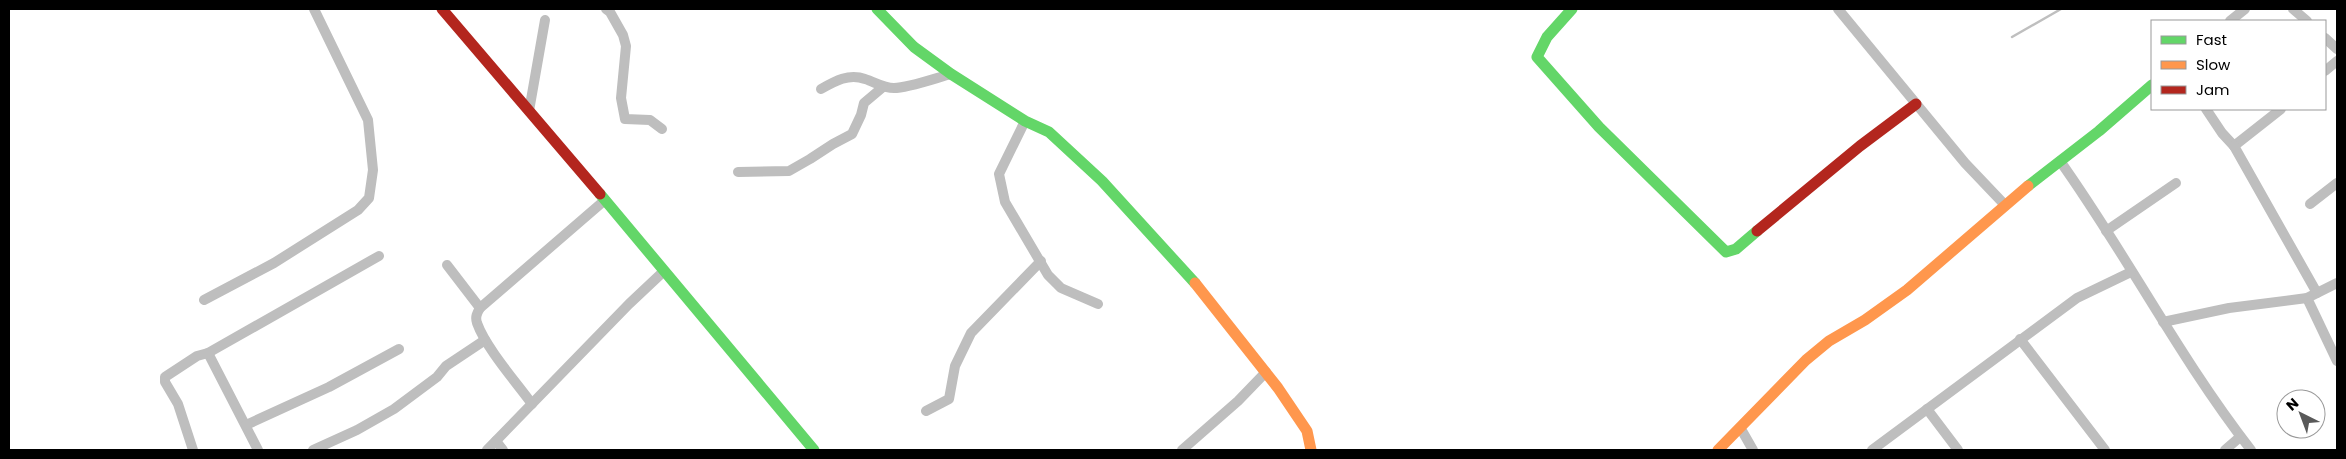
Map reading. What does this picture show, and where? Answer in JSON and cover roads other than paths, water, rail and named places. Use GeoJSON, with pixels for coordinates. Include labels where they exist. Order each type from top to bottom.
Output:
{"type":"FeatureCollection","features":[{"type":"Feature","properties":{"kind":"street"},"geometry":{"type":"LineString","coordinates":[[204,300],[274,263],[358,210],[369,198],[373,170],[368,120],[314,9]]}},
{"type":"Feature","properties":{"kind":"street"},"geometry":{"type":"LineString","coordinates":[[442,9],[605,200],[807,448]]}},
{"type":"Feature","properties":{"kind":"street"},"geometry":{"type":"LineString","coordinates":[[606,9],[610,12],[626,46],[622,98],[625,119],[650,120],[662,129]]}},
{"type":"Feature","properties":{"kind":"street"},"geometry":{"type":"LineString","coordinates":[[877,9],[914,47],[951,74],[1025,121],[1049,132],[1102,181],[1198,286],[1266,372],[1307,432],[1311,450]]}},
{"type":"Feature","properties":{"kind":"street"},"geometry":{"type":"LineString","coordinates":[[1572,9],[1562,18],[1541,46],[1538,56],[1599,127],[1726,252],[1736,249],[1860,146],[1916,104]]}},
{"type":"Feature","properties":{"kind":"street"},"geometry":{"type":"LineString","coordinates":[[1838,9],[1966,164],[2004,204]]}},
{"type":"Feature","properties":{"kind":"street"},"geometry":{"type":"LineString","coordinates":[[2231,20],[2245,9]]}},
{"type":"Feature","properties":{"kind":"street"},"geometry":{"type":"LineString","coordinates":[[2293,9],[2306,20]]}},
{"type":"Feature","properties":{"kind":"street"},"geometry":{"type":"LineString","coordinates":[[529,111],[545,20]]}},
{"type":"Feature","properties":{"kind":"street"},"geometry":{"type":"LineString","coordinates":[[2326,39],[2337,49]]}},
{"type":"Feature","properties":{"kind":"street"},"geometry":{"type":"LineString","coordinates":[[2326,70],[2337,61]]}},
{"type":"Feature","properties":{"kind":"street"},"geometry":{"type":"LineString","coordinates":[[821,89],[834,81],[851,76],[864,78],[883,87],[896,88],[951,74]]}},
{"type":"Feature","properties":{"kind":"street"},"geometry":{"type":"LineString","coordinates":[[1718,450],[1806,360],[1829,341],[1865,320],[1907,290],[2004,204],[2060,161],[2151,86]]}},
{"type":"Feature","properties":{"kind":"street"},"geometry":{"type":"LineString","coordinates":[[738,172],[789,171],[810,159],[852,134],[861,115],[864,103],[883,87]]}},
{"type":"Feature","properties":{"kind":"street"},"geometry":{"type":"LineString","coordinates":[[2207,110],[2222,133],[2234,146],[2312,295],[2337,361]]}},
{"type":"Feature","properties":{"kind":"street"},"geometry":{"type":"LineString","coordinates":[[2234,146],[2280,110]]}},
{"type":"Feature","properties":{"kind":"street"},"geometry":{"type":"LineString","coordinates":[[1025,121],[999,174],[1005,202],[1048,274],[1061,288],[1098,304]]}},
{"type":"Feature","properties":{"kind":"street"},"geometry":{"type":"LineString","coordinates":[[2060,161],[2106,230],[2163,322],[2240,437],[2251,450]]}},
{"type":"Feature","properties":{"kind":"street"},"geometry":{"type":"LineString","coordinates":[[2106,230],[2176,183]]}},
{"type":"Feature","properties":{"kind":"street"},"geometry":{"type":"LineString","coordinates":[[2310,204],[2337,183]]}},
{"type":"Feature","properties":{"kind":"street"},"geometry":{"type":"LineString","coordinates":[[532,404],[486,340],[476,322],[480,308],[605,200]]}},
{"type":"Feature","properties":{"kind":"street"},"geometry":{"type":"LineString","coordinates":[[193,450],[178,404],[165,382],[166,377],[197,356],[208,353],[252,326],[379,256]]}},
{"type":"Feature","properties":{"kind":"street"},"geometry":{"type":"LineString","coordinates":[[926,411],[949,399],[955,366],[970,333],[1041,262]]}},
{"type":"Feature","properties":{"kind":"street"},"geometry":{"type":"LineString","coordinates":[[446,265],[480,308]]}},
{"type":"Feature","properties":{"kind":"street"},"geometry":{"type":"LineString","coordinates":[[487,450],[628,304],[663,272]]}},
{"type":"Feature","properties":{"kind":"street"},"geometry":{"type":"LineString","coordinates":[[1872,450],[2077,298],[2131,272]]}},
{"type":"Feature","properties":{"kind":"street"},"geometry":{"type":"LineString","coordinates":[[2163,322],[2229,308],[2312,295],[2337,283]]}},
{"type":"Feature","properties":{"kind":"street"},"geometry":{"type":"LineString","coordinates":[[2020,339],[2105,450]]}},
{"type":"Feature","properties":{"kind":"street"},"geometry":{"type":"LineString","coordinates":[[313,450],[357,430],[394,409],[437,377],[446,366],[486,340]]}},
{"type":"Feature","properties":{"kind":"street"},"geometry":{"type":"LineString","coordinates":[[246,425],[329,387],[399,349]]}},
{"type":"Feature","properties":{"kind":"street"},"geometry":{"type":"LineString","coordinates":[[208,353],[258,450]]}},
{"type":"Feature","properties":{"kind":"street"},"geometry":{"type":"LineString","coordinates":[[1182,450],[1238,401],[1266,372]]}},
{"type":"Feature","properties":{"kind":"street"},"geometry":{"type":"LineString","coordinates":[[1927,409],[1958,450]]}},
{"type":"Feature","properties":{"kind":"street"},"geometry":{"type":"LineString","coordinates":[[1740,429],[1753,450]]}},
{"type":"Feature","properties":{"kind":"street"},"geometry":{"type":"LineString","coordinates":[[2226,450],[2240,437]]}},
{"type":"Feature","properties":{"kind":"street"},"geometry":{"type":"LineString","coordinates":[[496,441],[503,450]]}},
{"type":"Feature","properties":{"kind":"waterway"},"geometry":{"type":"LineString","coordinates":[[2012,37],[2061,9]]}}]}
